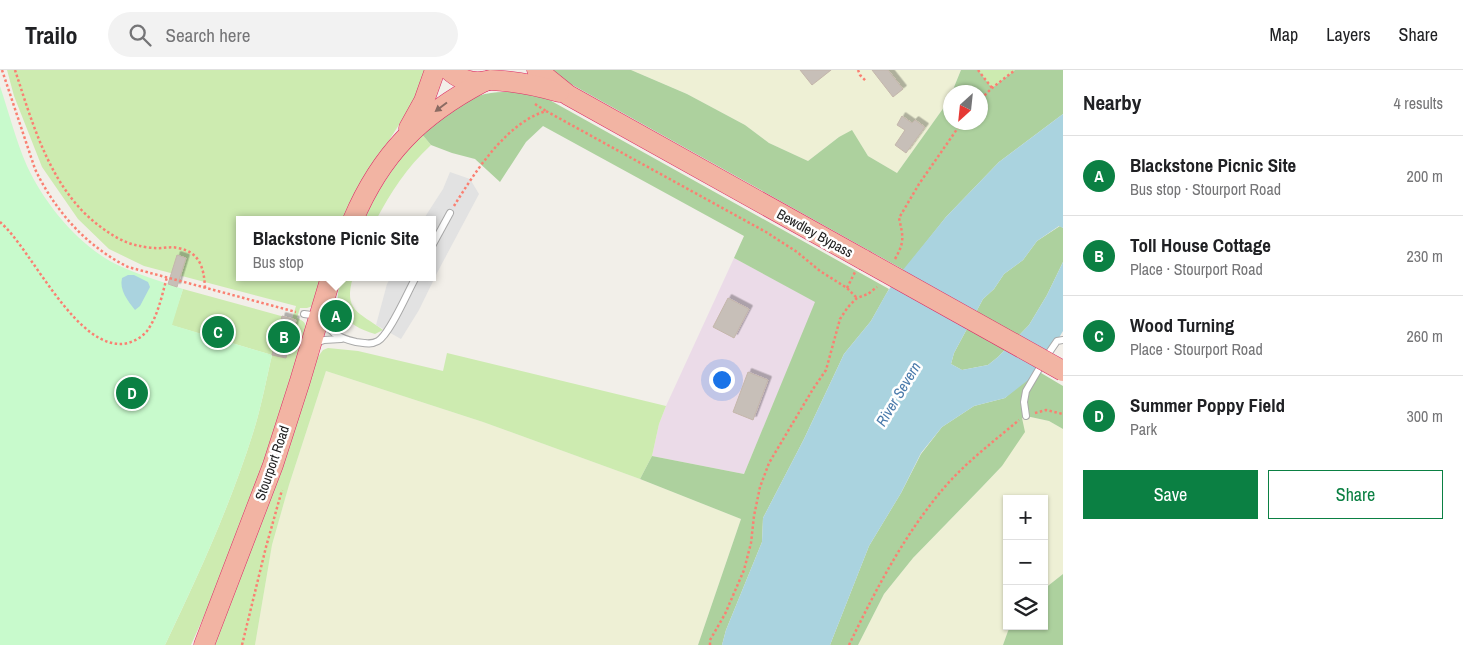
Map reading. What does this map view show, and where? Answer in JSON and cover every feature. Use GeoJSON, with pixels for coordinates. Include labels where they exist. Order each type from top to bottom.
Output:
{"type":"FeatureCollection","features":[{"type":"Feature","properties":{"kind":"highway"},"geometry":{"type":"LineString","coordinates":[[355,216],[369,187],[402,141],[424,101],[435,70]]}},
{"type":"Feature","properties":{"kind":"highway","name":"Bewdley Bypass"},"geometry":{"type":"LineString","coordinates":[[449,70],[465,81],[492,77],[568,95]]}},
{"type":"Feature","properties":{"kind":"highway","name":"Bewdley Bypass"},"geometry":{"type":"LineString","coordinates":[[537,70],[568,95],[860,265],[1063,371]]}},
{"type":"Feature","properties":{"kind":"highway"},"geometry":{"type":"LineString","coordinates":[[402,141],[446,103],[492,77]]}},
{"type":"Feature","properties":{"kind":"highway","name":"Stourport Road"},"geometry":{"type":"LineString","coordinates":[[204,645],[273,465],[310,346],[312,315],[329,281]]}},
{"type":"Feature","properties":{"kind":"lane"},"geometry":{"type":"LineString","coordinates":[[436,239],[450,213]]}},
{"type":"Feature","properties":{"kind":"lane"},"geometry":{"type":"LineString","coordinates":[[310,346],[324,340],[341,339],[368,344],[379,340],[387,332],[414,281]]}},
{"type":"Feature","properties":{"kind":"lane"},"geometry":{"type":"LineString","coordinates":[[312,315],[341,339]]}},
{"type":"Feature","properties":{"kind":"lane"},"geometry":{"type":"LineString","coordinates":[[1026,416],[1024,402],[1026,392],[1052,349],[1058,341],[1063,340]]}},
{"type":"Feature","properties":{"kind":"path"},"geometry":{"type":"LineString","coordinates":[[2,70],[35,169],[51,199],[83,237],[97,249],[114,260],[136,269],[312,315]]}},
{"type":"Feature","properties":{"kind":"path"},"geometry":{"type":"LineString","coordinates":[[15,70],[30,118],[43,149],[63,187],[76,203],[105,230],[123,240],[137,246],[177,248],[191,253],[202,265],[205,288]]}},
{"type":"Feature","properties":{"kind":"path"},"geometry":{"type":"LineString","coordinates":[[858,70],[866,81]]}},
{"type":"Feature","properties":{"kind":"path"},"geometry":{"type":"LineString","coordinates":[[978,70],[992,88]]}},
{"type":"Feature","properties":{"kind":"path"},"geometry":{"type":"LineString","coordinates":[[988,92],[1015,70]]}},
{"type":"Feature","properties":{"kind":"path"},"geometry":{"type":"LineString","coordinates":[[450,213],[470,179],[513,129],[536,114],[546,111],[766,232],[847,288],[857,298]]}},
{"type":"Feature","properties":{"kind":"path"},"geometry":{"type":"LineString","coordinates":[[893,262],[902,248],[902,234],[898,218],[956,130]]}},
{"type":"Feature","properties":{"kind":"path"},"geometry":{"type":"LineString","coordinates":[[0,222],[15,238],[56,297],[85,329],[99,338],[115,344],[125,344],[136,340],[146,332],[152,322],[167,277]]}},
{"type":"Feature","properties":{"kind":"path"},"geometry":{"type":"LineString","coordinates":[[847,288],[860,265]]}},
{"type":"Feature","properties":{"kind":"path"},"geometry":{"type":"LineString","coordinates":[[710,645],[710,640],[725,614],[744,570],[751,543],[760,486],[769,463],[826,370],[840,319],[848,306],[857,298],[868,294],[879,285]]}},
{"type":"Feature","properties":{"kind":"path"},"geometry":{"type":"LineString","coordinates":[[849,645],[890,566],[944,488],[968,463],[1026,416],[1046,410],[1063,414]]}},
{"type":"Feature","properties":{"kind":"shaded area"},"geometry":{"type":"Polygon","coordinates":[[[450,172],[470,179],[479,194],[436,275],[436,216],[426,216],[443,189],[450,172]]]}},
{"type":"Feature","properties":{"kind":"shaded area"},"geometry":{"type":"Polygon","coordinates":[[[734,258],[816,302],[744,474],[652,456],[659,424],[666,406],[734,258]]]}},
{"type":"Feature","properties":{"kind":"shaded area"},"geometry":{"type":"Polygon","coordinates":[[[389,281],[433,281],[419,310],[401,339],[376,325],[389,281]]]}},
{"type":"Feature","properties":{"kind":"green space"},"geometry":{"type":"Polygon","coordinates":[[[7,70],[429,70],[411,106],[379,156],[346,216],[236,216],[236,281],[322,281],[313,306],[300,308],[297,318],[304,322],[306,329],[262,467],[208,607],[191,645],[165,645],[224,514],[244,460],[256,424],[272,355],[171,325],[183,289],[292,319],[296,306],[144,266],[109,249],[78,219],[42,167],[14,96],[7,70]]]}},
{"type":"Feature","properties":{"kind":"green space"},"geometry":{"type":"Polygon","coordinates":[[[550,70],[631,70],[687,94],[745,125],[769,143],[808,161],[839,137],[852,130],[868,156],[897,173],[943,109],[943,130],[988,130],[988,85],[955,85],[961,70],[978,70],[992,88],[1015,70],[1063,70],[1063,114],[999,162],[946,217],[904,270],[569,83],[550,70]]]}},
{"type":"Feature","properties":{"kind":"green space"},"geometry":{"type":"Polygon","coordinates":[[[631,70],[961,70],[955,85],[943,85],[943,109],[897,173],[868,156],[852,131],[839,137],[808,161],[769,143],[745,125],[687,94],[631,70]]]}},
{"type":"Feature","properties":{"kind":"green space"},"geometry":{"type":"Polygon","coordinates":[[[978,70],[1015,70],[992,88],[978,70]]]}},
{"type":"Feature","properties":{"kind":"green space"},"geometry":{"type":"Polygon","coordinates":[[[0,86],[19,147],[27,166],[54,211],[79,238],[93,250],[122,267],[183,289],[172,325],[272,355],[256,424],[244,460],[224,514],[165,645],[0,645],[0,86]]]}},
{"type":"Feature","properties":{"kind":"green space"},"geometry":{"type":"Polygon","coordinates":[[[517,91],[546,98],[889,289],[871,321],[844,354],[804,439],[763,518],[762,542],[726,630],[722,645],[698,645],[741,519],[640,479],[652,456],[744,474],[815,302],[734,258],[744,236],[543,126],[526,142],[500,182],[475,159],[431,145],[421,133],[451,110],[476,97],[489,93],[517,91]]]}},
{"type":"Feature","properties":{"kind":"green space"},"geometry":{"type":"Polygon","coordinates":[[[421,133],[431,145],[400,180],[378,216],[366,216],[376,196],[404,154],[421,133]]]}},
{"type":"Feature","properties":{"kind":"green space"},"geometry":{"type":"Polygon","coordinates":[[[1060,226],[1063,228],[1063,262],[1047,295],[1029,325],[988,365],[962,370],[951,364],[954,353],[983,299],[994,289],[1004,274],[1023,260],[1037,241],[1060,226]]]}},
{"type":"Feature","properties":{"kind":"green space"},"geometry":{"type":"Polygon","coordinates":[[[341,281],[352,281],[350,297],[355,310],[383,330],[375,334],[356,326],[348,320],[339,307],[341,281]]]}},
{"type":"Feature","properties":{"kind":"green space"},"geometry":{"type":"Polygon","coordinates":[[[328,348],[358,351],[443,371],[447,353],[666,406],[659,424],[652,456],[640,479],[483,422],[326,371],[289,485],[272,545],[255,645],[214,645],[317,358],[323,350],[328,348]]]}},
{"type":"Feature","properties":{"kind":"green space"},"geometry":{"type":"Polygon","coordinates":[[[1036,370],[1063,386],[1063,429],[1049,421],[1026,416],[1022,418],[1025,432],[1002,466],[913,558],[884,594],[858,645],[830,645],[869,546],[901,493],[921,454],[942,427],[974,406],[1005,398],[1036,370]]]}},
{"type":"Feature","properties":{"kind":"green space"},"geometry":{"type":"Polygon","coordinates":[[[326,371],[483,422],[640,479],[741,519],[698,645],[255,645],[272,545],[289,485],[326,371]]]}},
{"type":"Feature","properties":{"kind":"green space"},"geometry":{"type":"Polygon","coordinates":[[[1026,416],[1049,421],[1063,429],[1063,574],[1048,586],[1048,495],[1003,495],[1003,630],[1009,630],[1003,645],[858,645],[884,594],[913,558],[1002,466],[1021,418],[1026,416]]]}},
{"type":"Feature","properties":{"kind":"green space"},"geometry":{"type":"Polygon","coordinates":[[[1063,574],[1063,645],[1003,645],[1009,630],[1048,630],[1048,586],[1063,574]]]}},
{"type":"Feature","properties":{"kind":"water","name":"River Severn"},"geometry":{"type":"Polygon","coordinates":[[[1063,114],[1063,228],[1059,226],[1037,241],[1023,260],[1004,274],[994,289],[983,299],[954,353],[951,364],[962,370],[988,365],[998,357],[1029,325],[1047,295],[1063,262],[1063,331],[1057,341],[1032,377],[1005,398],[974,406],[942,427],[921,453],[901,493],[869,546],[830,645],[722,645],[726,630],[762,542],[763,518],[804,439],[844,354],[871,321],[898,276],[946,217],[999,162],[1063,114]]]}},
{"type":"Feature","properties":{"kind":"water"},"geometry":{"type":"Polygon","coordinates":[[[134,275],[148,282],[150,287],[140,306],[135,310],[125,295],[121,282],[122,278],[134,275]]]}},
{"type":"Feature","properties":{"kind":"building"},"geometry":{"type":"Polygon","coordinates":[[[800,70],[831,70],[812,85],[800,70]]]}},
{"type":"Feature","properties":{"kind":"building"},"geometry":{"type":"Polygon","coordinates":[[[872,70],[888,70],[903,89],[893,97],[872,70]]]}},
{"type":"Feature","properties":{"kind":"building"},"geometry":{"type":"Polygon","coordinates":[[[902,116],[912,123],[915,120],[925,127],[906,153],[895,145],[905,130],[897,125],[902,116]]]}},
{"type":"Feature","properties":{"kind":"building"},"geometry":{"type":"Polygon","coordinates":[[[177,255],[186,258],[177,287],[168,284],[177,255]]]}},
{"type":"Feature","properties":{"kind":"building"},"geometry":{"type":"Polygon","coordinates":[[[728,298],[749,309],[734,338],[713,327],[728,298]]]}},
{"type":"Feature","properties":{"kind":"building"},"geometry":{"type":"Polygon","coordinates":[[[282,316],[296,320],[286,358],[272,355],[282,316]]]}},
{"type":"Feature","properties":{"kind":"building"},"geometry":{"type":"Polygon","coordinates":[[[210,323],[229,329],[225,341],[206,336],[210,323]]]}},
{"type":"Feature","properties":{"kind":"building"},"geometry":{"type":"Polygon","coordinates":[[[748,372],[768,380],[753,420],[733,412],[748,372]]]}},
{"type":"Feature","properties":{"kind":"place","name":"Blackstone Picnic Site"},"geometry":{"type":"Point","coordinates":[336,316]}},
{"type":"Feature","properties":{"kind":"place","name":"Wood Turning"},"geometry":{"type":"Point","coordinates":[218,332]}},
{"type":"Feature","properties":{"kind":"place","name":"Toll House Cottage"},"geometry":{"type":"Point","coordinates":[284,337]}},
{"type":"Feature","properties":{"kind":"place","name":"Summer Poppy Field"},"geometry":{"type":"Point","coordinates":[132,393]}}]}
